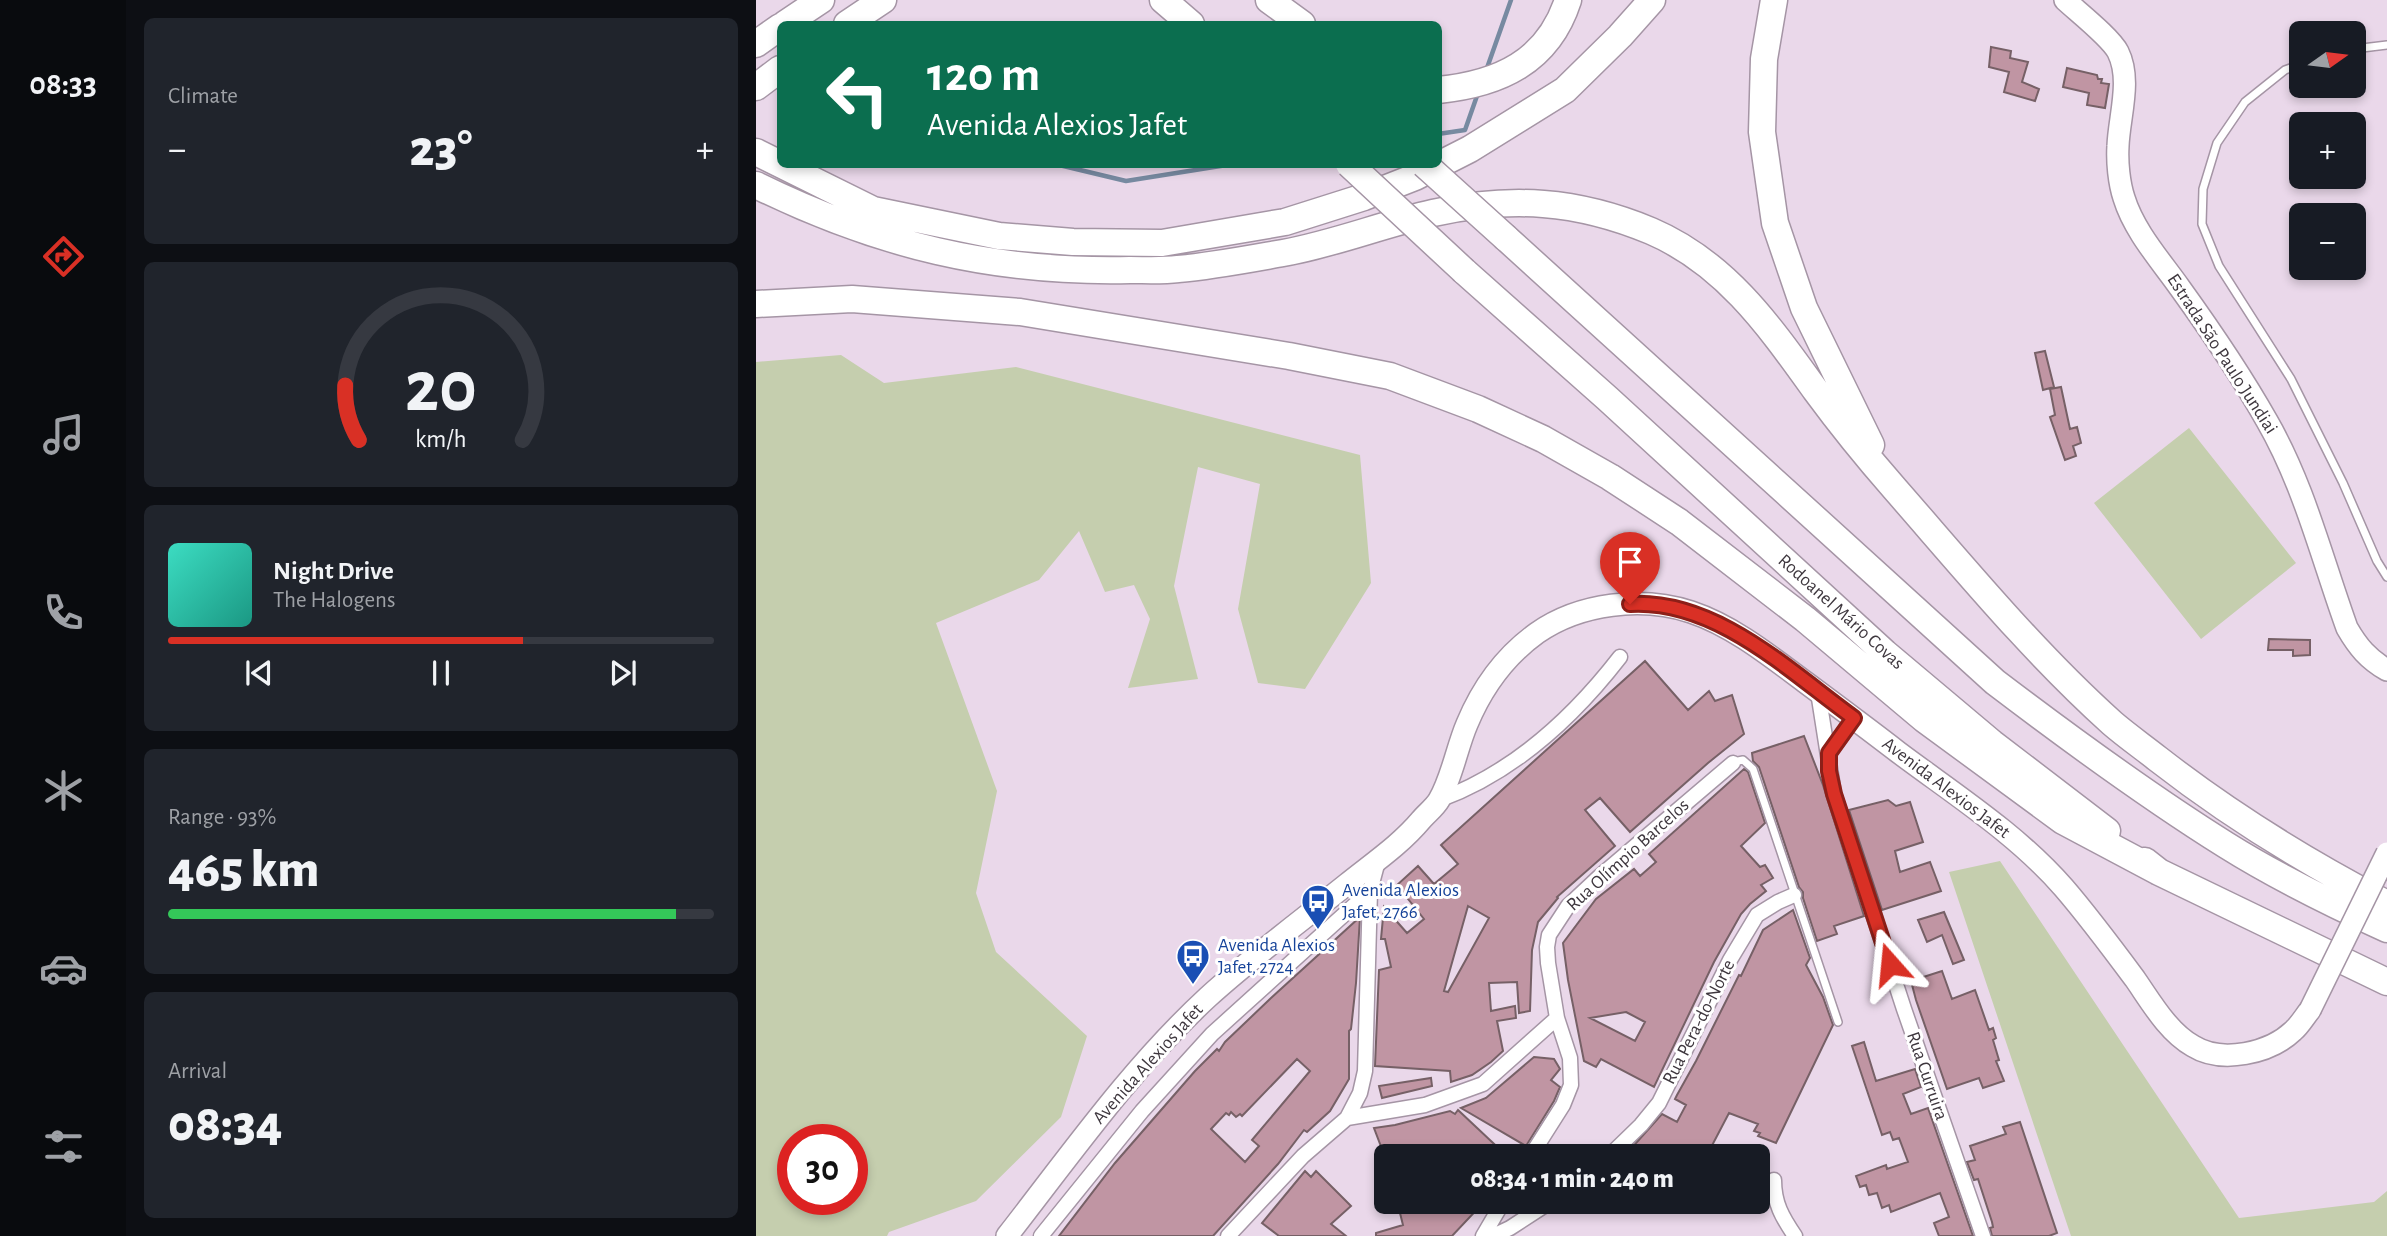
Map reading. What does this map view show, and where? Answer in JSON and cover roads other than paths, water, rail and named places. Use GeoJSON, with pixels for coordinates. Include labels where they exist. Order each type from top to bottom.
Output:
{"type":"FeatureCollection","features":[{"type":"Feature","properties":{"kind":"highway"},"geometry":{"type":"LineString","coordinates":[[790,21],[821,0]]}},
{"type":"Feature","properties":{"kind":"highway"},"geometry":{"type":"LineString","coordinates":[[852,21],[883,0]]}},
{"type":"Feature","properties":{"kind":"highway"},"geometry":{"type":"LineString","coordinates":[[1163,0],[1188,21]]}},
{"type":"Feature","properties":{"kind":"highway"},"geometry":{"type":"LineString","coordinates":[[1248,0],[1271,21]]}},
{"type":"Feature","properties":{"kind":"highway"},"geometry":{"type":"LineString","coordinates":[[1269,0],[1299,21]]}},
{"type":"Feature","properties":{"kind":"highway"},"geometry":{"type":"LineString","coordinates":[[1442,90],[1470,87],[1514,71],[1541,49],[1561,20],[1568,0]]}},
{"type":"Feature","properties":{"kind":"highway"},"geometry":{"type":"LineString","coordinates":[[1442,163],[1470,149],[1564,90],[1620,36],[1652,0]]}},
{"type":"Feature","properties":{"kind":"highway"},"geometry":{"type":"LineString","coordinates":[[1774,0],[1764,59],[1762,132],[1775,223],[1804,308],[1893,487]]}},
{"type":"Feature","properties":{"kind":"highway"},"geometry":{"type":"LineString","coordinates":[[756,44],[777,30]]}},
{"type":"Feature","properties":{"kind":"highway"},"geometry":{"type":"LineString","coordinates":[[756,87],[777,71]]}},
{"type":"Feature","properties":{"kind":"highway"},"geometry":{"type":"LineString","coordinates":[[788,168],[873,210],[999,236],[1073,242],[1162,243],[1285,222],[1364,197],[1433,168]]}},
{"type":"Feature","properties":{"kind":"highway","name":"Rodoanel Mário Covas"},"geometry":{"type":"LineString","coordinates":[[1353,168],[1885,653],[1992,743],[2159,872],[2387,982]]}},
{"type":"Feature","properties":{"kind":"highway"},"geometry":{"type":"LineString","coordinates":[[1428,168],[1995,682],[2100,760],[2228,847],[2330,903],[2387,929]]}},
{"type":"Feature","properties":{"kind":"highway"},"geometry":{"type":"LineString","coordinates":[[756,185],[807,210],[870,234],[980,262],[1073,271],[1176,269],[1290,252],[1436,212],[1503,203],[1552,203],[1610,216],[1656,233],[1714,269],[1756,310],[1855,443],[2049,661],[2115,726],[2214,803],[2334,877],[2387,904]]}},
{"type":"Feature","properties":{"kind":"highway"},"geometry":{"type":"LineString","coordinates":[[756,304],[852,299],[1020,312],[1289,356],[1390,376],[1478,409],[1543,439],[1610,477],[1679,522],[1805,619],[1924,719],[2063,821],[2159,872]]}},
{"type":"Feature","properties":{"kind":"main road","name":"Estrada São Paulo Jundiai"},"geometry":{"type":"LineString","coordinates":[[2065,0],[2119,53],[2124,76],[2118,147],[2124,198],[2131,215],[2155,254],[2220,345],[2272,429],[2283,449],[2301,496],[2347,628],[2369,659],[2387,670]]}},
{"type":"Feature","properties":{"kind":"main road","name":"Avenida Alexios Jafet"},"geometry":{"type":"LineString","coordinates":[[1007,1236],[1100,1116],[1168,1036],[1221,986],[1378,861],[1412,830],[1439,800],[1468,721],[1493,676],[1512,654],[1540,631],[1573,615],[1612,605],[1649,603],[1691,612],[1730,630],[1854,718],[2047,868],[2088,915],[2157,1011],[2178,1034],[2196,1048],[2217,1054],[2249,1053],[2277,1042],[2294,1030],[2310,1010],[2387,853]]}},
{"type":"Feature","properties":{"kind":"street","name":"Avenida Alexios Jafet"},"geometry":{"type":"LineString","coordinates":[[1439,800],[1478,783],[1536,745],[1598,686],[1620,657]]}},
{"type":"Feature","properties":{"kind":"street","name":"Rua Curruira"},"geometry":{"type":"LineString","coordinates":[[1818,692],[1829,753],[1829,771],[1838,804],[1904,1009],[1983,1236]]}},
{"type":"Feature","properties":{"kind":"street"},"geometry":{"type":"LineString","coordinates":[[1829,753],[1854,718]]}},
{"type":"Feature","properties":{"kind":"street","name":"Rua Olímpio Barcelos"},"geometry":{"type":"LineString","coordinates":[[1538,1144],[1563,1105],[1571,1085],[1570,1058],[1557,1018],[1547,947],[1549,935],[1561,916],[1598,877],[1732,763]]}},
{"type":"Feature","properties":{"kind":"street"},"geometry":{"type":"LineString","coordinates":[[1228,1236],[1303,1156],[1347,1118],[1360,1093],[1365,1071],[1370,891],[1378,861]]}},
{"type":"Feature","properties":{"kind":"street","name":"Avenida Alexios Jafet"},"geometry":{"type":"LineString","coordinates":[[1041,1236],[1142,1111],[1204,1043],[1370,891]]}},
{"type":"Feature","properties":{"kind":"street","name":"Rua Pera-do-Norte"},"geometry":{"type":"LineString","coordinates":[[1621,1144],[1659,1103],[1730,960],[1757,915],[1794,895]]}},
{"type":"Feature","properties":{"kind":"street"},"geometry":{"type":"LineString","coordinates":[[1347,1118],[1425,1105],[1483,1084],[1557,1018]]}},
{"type":"Feature","properties":{"kind":"street"},"geometry":{"type":"LineString","coordinates":[[1774,1180],[1774,1195],[1780,1214],[1795,1236]]}},
{"type":"Feature","properties":{"kind":"street"},"geometry":{"type":"LineString","coordinates":[[1483,1236],[1496,1214]]}},
{"type":"Feature","properties":{"kind":"street"},"geometry":{"type":"LineString","coordinates":[[1493,1236],[1532,1214]]}},
{"type":"Feature","properties":{"kind":"lane"},"geometry":{"type":"LineString","coordinates":[[2366,48],[2387,45]]}},
{"type":"Feature","properties":{"kind":"lane"},"geometry":{"type":"LineString","coordinates":[[2289,68],[2245,102],[2217,143],[2203,189],[2202,224],[2219,266],[2291,379],[2387,577]]}},
{"type":"Feature","properties":{"kind":"lane"},"geometry":{"type":"LineString","coordinates":[[1732,763],[1743,760],[1753,769],[1838,1023]]}},
{"type":"Feature","properties":{"kind":"waterway"},"geometry":{"type":"LineString","coordinates":[[1487,68],[1511,0]]}},
{"type":"Feature","properties":{"kind":"waterway"},"geometry":{"type":"LineString","coordinates":[[1442,133],[1465,130],[1478,93]]}},
{"type":"Feature","properties":{"kind":"waterway"},"geometry":{"type":"LineString","coordinates":[[1072,168],[1126,181],[1208,168]]}},
{"type":"Feature","properties":{"kind":"place","name":"Avenida Alexios Jafet, 2766"},"geometry":{"type":"Point","coordinates":[1318,931]}},
{"type":"Feature","properties":{"kind":"place","name":"Avenida Alexios Jafet, 2724"},"geometry":{"type":"Point","coordinates":[1193,986]}}]}
